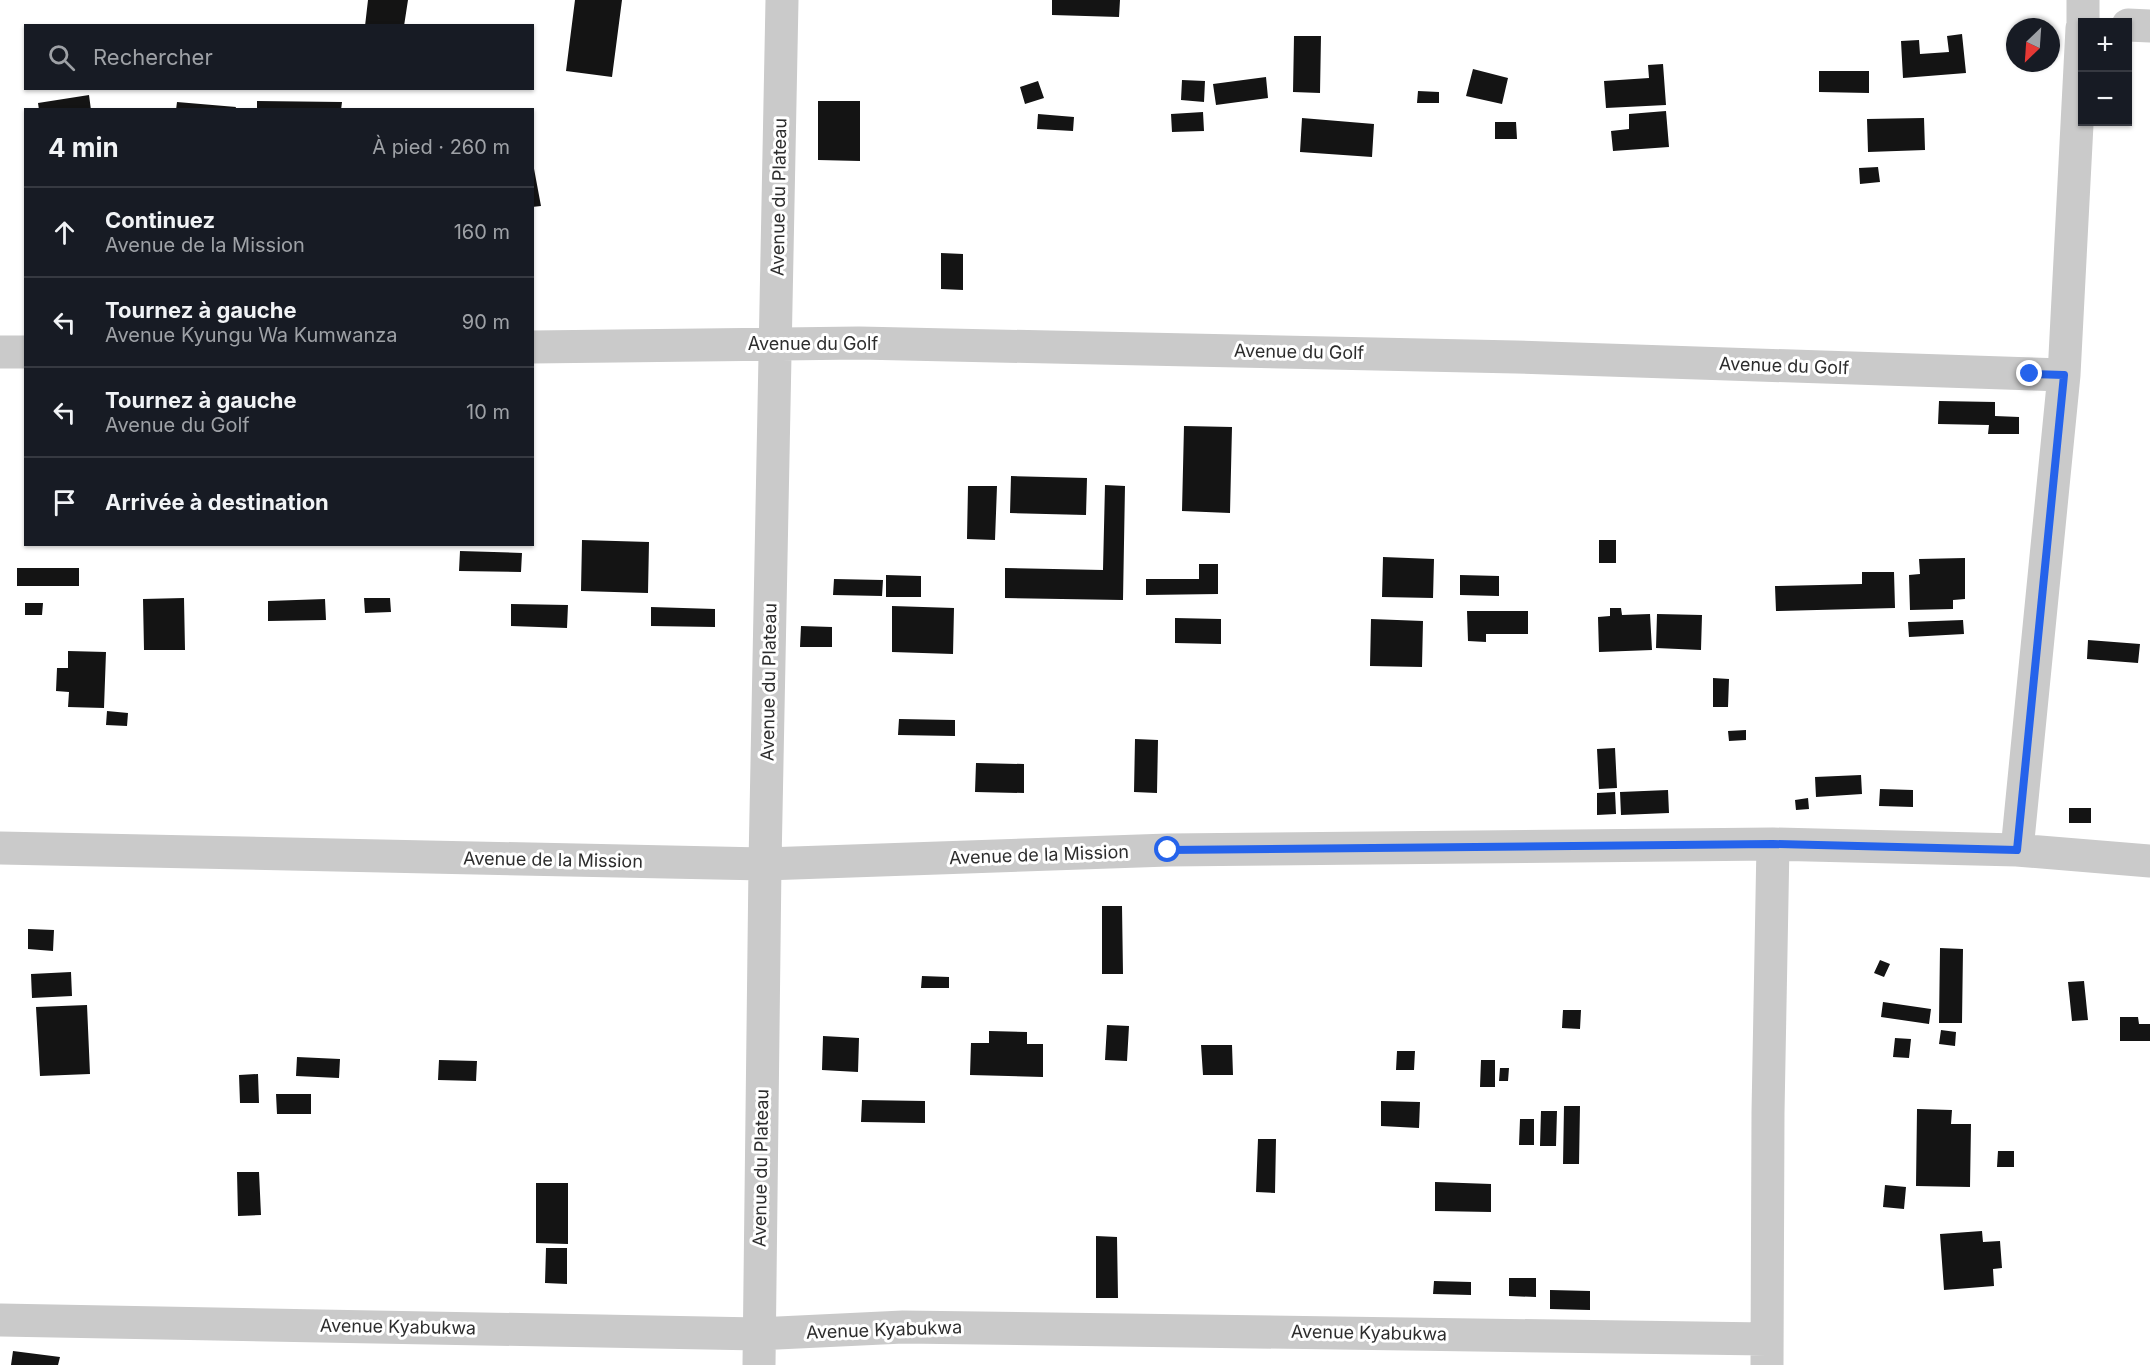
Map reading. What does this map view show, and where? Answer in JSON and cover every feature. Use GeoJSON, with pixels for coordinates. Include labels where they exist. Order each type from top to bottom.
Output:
{"type":"FeatureCollection","features":[{"type":"Feature","properties":{"kind":"street","name":"Avenue du Plateau"},"geometry":{"type":"LineString","coordinates":[[759,1350],[765,864],[782,0]]}},
{"type":"Feature","properties":{"kind":"street"},"geometry":{"type":"LineString","coordinates":[[2083,18],[2084,0]]}},
{"type":"Feature","properties":{"kind":"street"},"geometry":{"type":"LineString","coordinates":[[2132,25],[2150,26]]}},
{"type":"Feature","properties":{"kind":"street"},"geometry":{"type":"LineString","coordinates":[[2017,850],[2064,375],[2080,72]]}},
{"type":"Feature","properties":{"kind":"street","name":"Avenue du Golf"},"geometry":{"type":"LineString","coordinates":[[534,347],[871,343],[1480,356],[2064,375]]}},
{"type":"Feature","properties":{"kind":"street"},"geometry":{"type":"LineString","coordinates":[[0,352],[24,352]]}},
{"type":"Feature","properties":{"kind":"street"},"geometry":{"type":"LineString","coordinates":[[1767,1352],[1773,844]]}},
{"type":"Feature","properties":{"kind":"street","name":"Avenue de la Mission"},"geometry":{"type":"LineString","coordinates":[[0,848],[765,864],[1168,850],[1773,844],[2017,850],[2150,861]]}},
{"type":"Feature","properties":{"kind":"street","name":"Avenue Kyabukwa"},"geometry":{"type":"LineString","coordinates":[[0,1320],[759,1350],[903,1327],[1767,1352]]}},
{"type":"Feature","properties":{"kind":"building"},"geometry":{"type":"Polygon","coordinates":[[[368,0],[408,0],[404,24],[365,24],[368,0]]]}},
{"type":"Feature","properties":{"kind":"building"},"geometry":{"type":"Polygon","coordinates":[[[575,0],[622,0],[612,77],[566,71],[575,0]]]}},
{"type":"Feature","properties":{"kind":"building"},"geometry":{"type":"Polygon","coordinates":[[[1052,0],[1120,0],[1119,17],[1052,15],[1052,0]]]}},
{"type":"Feature","properties":{"kind":"building"},"geometry":{"type":"Polygon","coordinates":[[[1962,34],[1966,73],[1903,78],[1901,41],[1919,40],[1920,54],[1949,52],[1947,36],[1962,34]]]}},
{"type":"Feature","properties":{"kind":"building"},"geometry":{"type":"Polygon","coordinates":[[[1294,36],[1321,36],[1320,93],[1293,92],[1294,36]]]}},
{"type":"Feature","properties":{"kind":"building"},"geometry":{"type":"Polygon","coordinates":[[[1663,64],[1666,105],[1606,108],[1604,81],[1649,78],[1648,65],[1663,64]]]}},
{"type":"Feature","properties":{"kind":"building"},"geometry":{"type":"Polygon","coordinates":[[[1473,69],[1508,78],[1502,104],[1466,96],[1473,69]]]}},
{"type":"Feature","properties":{"kind":"building"},"geometry":{"type":"Polygon","coordinates":[[[1819,71],[1869,71],[1869,93],[1819,92],[1819,71]]]}},
{"type":"Feature","properties":{"kind":"building"},"geometry":{"type":"Polygon","coordinates":[[[1266,77],[1268,98],[1216,105],[1213,84],[1266,77]]]}},
{"type":"Feature","properties":{"kind":"building"},"geometry":{"type":"Polygon","coordinates":[[[1182,80],[1205,81],[1204,102],[1181,100],[1182,80]]]}},
{"type":"Feature","properties":{"kind":"building"},"geometry":{"type":"Polygon","coordinates":[[[1038,81],[1044,98],[1025,104],[1020,87],[1038,81]]]}},
{"type":"Feature","properties":{"kind":"building"},"geometry":{"type":"Polygon","coordinates":[[[1418,91],[1439,92],[1439,103],[1417,103],[1418,91]]]}},
{"type":"Feature","properties":{"kind":"building"},"geometry":{"type":"Polygon","coordinates":[[[89,95],[91,108],[39,108],[38,103],[89,95]]]}},
{"type":"Feature","properties":{"kind":"building"},"geometry":{"type":"Polygon","coordinates":[[[257,101],[342,102],[341,108],[257,108],[257,101]]]}},
{"type":"Feature","properties":{"kind":"building"},"geometry":{"type":"Polygon","coordinates":[[[818,101],[860,101],[860,161],[818,160],[818,101]]]}},
{"type":"Feature","properties":{"kind":"building"},"geometry":{"type":"Polygon","coordinates":[[[177,102],[236,107],[236,108],[176,108],[177,102]]]}},
{"type":"Feature","properties":{"kind":"building"},"geometry":{"type":"Polygon","coordinates":[[[1666,111],[1669,147],[1613,151],[1611,131],[1629,129],[1629,114],[1666,111]]]}},
{"type":"Feature","properties":{"kind":"building"},"geometry":{"type":"Polygon","coordinates":[[[1203,112],[1204,131],[1172,132],[1171,114],[1203,112]]]}},
{"type":"Feature","properties":{"kind":"building"},"geometry":{"type":"Polygon","coordinates":[[[1038,114],[1074,117],[1073,131],[1037,129],[1038,114]]]}},
{"type":"Feature","properties":{"kind":"building"},"geometry":{"type":"Polygon","coordinates":[[[1302,118],[1374,124],[1372,157],[1300,152],[1302,118]]]}},
{"type":"Feature","properties":{"kind":"building"},"geometry":{"type":"Polygon","coordinates":[[[1924,118],[1925,150],[1868,152],[1867,119],[1924,118]]]}},
{"type":"Feature","properties":{"kind":"building"},"geometry":{"type":"Polygon","coordinates":[[[1495,122],[1516,122],[1517,139],[1495,139],[1495,122]]]}},
{"type":"Feature","properties":{"kind":"building"},"geometry":{"type":"Polygon","coordinates":[[[1878,167],[1880,182],[1860,184],[1859,168],[1878,167]]]}},
{"type":"Feature","properties":{"kind":"building"},"geometry":{"type":"Polygon","coordinates":[[[534,169],[541,206],[534,207],[534,169]]]}},
{"type":"Feature","properties":{"kind":"building"},"geometry":{"type":"Polygon","coordinates":[[[941,253],[963,254],[963,290],[941,289],[941,253]]]}},
{"type":"Feature","properties":{"kind":"building"},"geometry":{"type":"Polygon","coordinates":[[[1939,401],[1995,402],[1995,416],[2019,417],[2019,434],[1988,434],[1989,425],[1938,424],[1939,401]]]}},
{"type":"Feature","properties":{"kind":"building"},"geometry":{"type":"Polygon","coordinates":[[[1184,426],[1232,427],[1230,513],[1182,511],[1184,426]]]}},
{"type":"Feature","properties":{"kind":"building"},"geometry":{"type":"Polygon","coordinates":[[[1011,476],[1087,478],[1086,515],[1010,513],[1011,476]]]}},
{"type":"Feature","properties":{"kind":"building"},"geometry":{"type":"Polygon","coordinates":[[[1105,485],[1125,486],[1123,600],[1005,598],[1005,568],[1103,570],[1105,485]]]}},
{"type":"Feature","properties":{"kind":"building"},"geometry":{"type":"Polygon","coordinates":[[[968,486],[997,486],[995,540],[967,539],[968,486]]]}},
{"type":"Feature","properties":{"kind":"building"},"geometry":{"type":"Polygon","coordinates":[[[582,540],[649,542],[648,593],[581,591],[582,540]]]}},
{"type":"Feature","properties":{"kind":"building"},"geometry":{"type":"Polygon","coordinates":[[[1599,540],[1616,540],[1616,563],[1599,563],[1599,540]]]}},
{"type":"Feature","properties":{"kind":"building"},"geometry":{"type":"Polygon","coordinates":[[[460,551],[522,553],[521,572],[459,571],[460,551]]]}},
{"type":"Feature","properties":{"kind":"building"},"geometry":{"type":"Polygon","coordinates":[[[1383,557],[1434,559],[1433,598],[1382,597],[1383,557]]]}},
{"type":"Feature","properties":{"kind":"building"},"geometry":{"type":"Polygon","coordinates":[[[1965,558],[1965,599],[1953,600],[1953,609],[1910,610],[1909,575],[1920,574],[1919,559],[1965,558]]]}},
{"type":"Feature","properties":{"kind":"building"},"geometry":{"type":"Polygon","coordinates":[[[1199,564],[1218,564],[1218,594],[1146,595],[1146,579],[1199,579],[1199,564]]]}},
{"type":"Feature","properties":{"kind":"building"},"geometry":{"type":"Polygon","coordinates":[[[17,568],[79,568],[79,586],[17,586],[17,568]]]}},
{"type":"Feature","properties":{"kind":"building"},"geometry":{"type":"Polygon","coordinates":[[[1862,572],[1894,572],[1895,608],[1776,611],[1775,586],[1862,584],[1862,572]]]}},
{"type":"Feature","properties":{"kind":"building"},"geometry":{"type":"Polygon","coordinates":[[[886,575],[921,576],[921,597],[886,597],[886,575]]]}},
{"type":"Feature","properties":{"kind":"building"},"geometry":{"type":"Polygon","coordinates":[[[1460,575],[1499,576],[1499,596],[1460,595],[1460,575]]]}},
{"type":"Feature","properties":{"kind":"building"},"geometry":{"type":"Polygon","coordinates":[[[834,579],[883,580],[882,596],[833,595],[834,579]]]}},
{"type":"Feature","properties":{"kind":"building"},"geometry":{"type":"Polygon","coordinates":[[[184,598],[185,650],[144,650],[143,599],[184,598]]]}},
{"type":"Feature","properties":{"kind":"building"},"geometry":{"type":"Polygon","coordinates":[[[364,598],[390,598],[391,612],[365,613],[364,598]]]}},
{"type":"Feature","properties":{"kind":"building"},"geometry":{"type":"Polygon","coordinates":[[[325,599],[326,620],[268,621],[268,601],[325,599]]]}},
{"type":"Feature","properties":{"kind":"building"},"geometry":{"type":"Polygon","coordinates":[[[25,603],[43,603],[42,615],[25,615],[25,603]]]}},
{"type":"Feature","properties":{"kind":"building"},"geometry":{"type":"Polygon","coordinates":[[[511,604],[568,605],[567,628],[511,626],[511,604]]]}},
{"type":"Feature","properties":{"kind":"building"},"geometry":{"type":"Polygon","coordinates":[[[892,606],[954,608],[953,654],[892,652],[892,606]]]}},
{"type":"Feature","properties":{"kind":"building"},"geometry":{"type":"Polygon","coordinates":[[[651,607],[715,609],[715,627],[651,626],[651,607]]]}},
{"type":"Feature","properties":{"kind":"building"},"geometry":{"type":"Polygon","coordinates":[[[1610,608],[1621,608],[1622,615],[1650,614],[1652,650],[1599,652],[1598,617],[1610,616],[1610,608]]]}},
{"type":"Feature","properties":{"kind":"building"},"geometry":{"type":"Polygon","coordinates":[[[1467,611],[1528,611],[1528,634],[1486,634],[1486,642],[1468,641],[1467,611]]]}},
{"type":"Feature","properties":{"kind":"building"},"geometry":{"type":"Polygon","coordinates":[[[1657,614],[1702,615],[1701,650],[1656,648],[1657,614]]]}},
{"type":"Feature","properties":{"kind":"building"},"geometry":{"type":"Polygon","coordinates":[[[1175,618],[1221,619],[1221,644],[1175,643],[1175,618]]]}},
{"type":"Feature","properties":{"kind":"building"},"geometry":{"type":"Polygon","coordinates":[[[1371,619],[1423,621],[1422,667],[1370,666],[1371,619]]]}},
{"type":"Feature","properties":{"kind":"building"},"geometry":{"type":"Polygon","coordinates":[[[1963,620],[1964,634],[1909,637],[1908,622],[1963,620]]]}},
{"type":"Feature","properties":{"kind":"building"},"geometry":{"type":"Polygon","coordinates":[[[801,626],[832,627],[832,647],[800,647],[801,626]]]}},
{"type":"Feature","properties":{"kind":"building"},"geometry":{"type":"Polygon","coordinates":[[[2088,640],[2140,644],[2138,663],[2087,659],[2088,640]]]}},
{"type":"Feature","properties":{"kind":"building"},"geometry":{"type":"Polygon","coordinates":[[[68,651],[106,652],[104,708],[68,707],[69,692],[56,691],[57,668],[68,668],[68,651]]]}},
{"type":"Feature","properties":{"kind":"building"},"geometry":{"type":"Polygon","coordinates":[[[1713,678],[1729,679],[1728,707],[1713,707],[1713,678]]]}},
{"type":"Feature","properties":{"kind":"building"},"geometry":{"type":"Polygon","coordinates":[[[107,711],[128,713],[127,726],[106,725],[107,711]]]}},
{"type":"Feature","properties":{"kind":"building"},"geometry":{"type":"Polygon","coordinates":[[[899,719],[955,720],[955,736],[898,735],[899,719]]]}},
{"type":"Feature","properties":{"kind":"building"},"geometry":{"type":"Polygon","coordinates":[[[1746,730],[1746,740],[1729,741],[1728,731],[1746,730]]]}},
{"type":"Feature","properties":{"kind":"building"},"geometry":{"type":"Polygon","coordinates":[[[1135,739],[1158,740],[1157,793],[1134,792],[1135,739]]]}},
{"type":"Feature","properties":{"kind":"building"},"geometry":{"type":"Polygon","coordinates":[[[1615,748],[1617,788],[1599,789],[1597,749],[1615,748]]]}},
{"type":"Feature","properties":{"kind":"building"},"geometry":{"type":"Polygon","coordinates":[[[976,763],[1024,764],[1024,793],[975,792],[976,763]]]}},
{"type":"Feature","properties":{"kind":"building"},"geometry":{"type":"Polygon","coordinates":[[[1861,775],[1862,794],[1816,797],[1815,777],[1861,775]]]}},
{"type":"Feature","properties":{"kind":"building"},"geometry":{"type":"Polygon","coordinates":[[[1880,789],[1913,790],[1913,807],[1879,806],[1880,789]]]}},
{"type":"Feature","properties":{"kind":"building"},"geometry":{"type":"Polygon","coordinates":[[[1668,790],[1669,813],[1621,815],[1620,792],[1668,790]]]}},
{"type":"Feature","properties":{"kind":"building"},"geometry":{"type":"Polygon","coordinates":[[[1615,792],[1616,814],[1597,815],[1597,793],[1615,792]]]}},
{"type":"Feature","properties":{"kind":"building"},"geometry":{"type":"Polygon","coordinates":[[[1808,798],[1809,809],[1796,810],[1795,800],[1808,798]]]}},
{"type":"Feature","properties":{"kind":"building"},"geometry":{"type":"Polygon","coordinates":[[[2069,808],[2091,808],[2091,823],[2069,823],[2069,808]]]}},
{"type":"Feature","properties":{"kind":"building"},"geometry":{"type":"Polygon","coordinates":[[[1102,906],[1122,906],[1123,974],[1102,974],[1102,906]]]}},
{"type":"Feature","properties":{"kind":"building"},"geometry":{"type":"Polygon","coordinates":[[[28,929],[54,930],[53,951],[28,949],[28,929]]]}},
{"type":"Feature","properties":{"kind":"building"},"geometry":{"type":"Polygon","coordinates":[[[1940,948],[1963,949],[1962,1023],[1939,1023],[1940,948]]]}},
{"type":"Feature","properties":{"kind":"building"},"geometry":{"type":"Polygon","coordinates":[[[1880,960],[1890,964],[1884,977],[1874,973],[1880,960]]]}},
{"type":"Feature","properties":{"kind":"building"},"geometry":{"type":"Polygon","coordinates":[[[71,972],[72,996],[32,998],[31,974],[71,972]]]}},
{"type":"Feature","properties":{"kind":"building"},"geometry":{"type":"Polygon","coordinates":[[[922,976],[949,977],[949,988],[921,988],[922,976]]]}},
{"type":"Feature","properties":{"kind":"building"},"geometry":{"type":"Polygon","coordinates":[[[2084,981],[2088,1020],[2072,1021],[2068,982],[2084,981]]]}},
{"type":"Feature","properties":{"kind":"building"},"geometry":{"type":"Polygon","coordinates":[[[1883,1002],[1931,1009],[1929,1024],[1881,1017],[1883,1002]]]}},
{"type":"Feature","properties":{"kind":"building"},"geometry":{"type":"Polygon","coordinates":[[[87,1005],[90,1074],[40,1076],[36,1007],[87,1005]]]}},
{"type":"Feature","properties":{"kind":"building"},"geometry":{"type":"Polygon","coordinates":[[[1563,1010],[1581,1010],[1580,1029],[1562,1028],[1563,1010]]]}},
{"type":"Feature","properties":{"kind":"building"},"geometry":{"type":"Polygon","coordinates":[[[2120,1017],[2138,1017],[2139,1024],[2150,1024],[2150,1041],[2120,1041],[2120,1017]]]}},
{"type":"Feature","properties":{"kind":"building"},"geometry":{"type":"Polygon","coordinates":[[[1107,1025],[1129,1026],[1127,1061],[1105,1060],[1107,1025]]]}},
{"type":"Feature","properties":{"kind":"building"},"geometry":{"type":"Polygon","coordinates":[[[1941,1030],[1956,1032],[1955,1046],[1939,1044],[1941,1030]]]}},
{"type":"Feature","properties":{"kind":"building"},"geometry":{"type":"Polygon","coordinates":[[[989,1031],[1027,1032],[1027,1044],[1043,1044],[1043,1077],[970,1075],[971,1043],[989,1043],[989,1031]]]}},
{"type":"Feature","properties":{"kind":"building"},"geometry":{"type":"Polygon","coordinates":[[[823,1036],[859,1038],[858,1072],[822,1070],[823,1036]]]}},
{"type":"Feature","properties":{"kind":"building"},"geometry":{"type":"Polygon","coordinates":[[[1895,1038],[1911,1039],[1909,1058],[1893,1057],[1895,1038]]]}},
{"type":"Feature","properties":{"kind":"building"},"geometry":{"type":"Polygon","coordinates":[[[1201,1045],[1232,1045],[1233,1075],[1203,1075],[1201,1045]]]}},
{"type":"Feature","properties":{"kind":"building"},"geometry":{"type":"Polygon","coordinates":[[[1397,1051],[1415,1051],[1414,1070],[1396,1070],[1397,1051]]]}},
{"type":"Feature","properties":{"kind":"building"},"geometry":{"type":"Polygon","coordinates":[[[297,1057],[340,1059],[339,1078],[296,1076],[297,1057]]]}},
{"type":"Feature","properties":{"kind":"building"},"geometry":{"type":"Polygon","coordinates":[[[439,1060],[477,1061],[476,1081],[438,1080],[439,1060]]]}},
{"type":"Feature","properties":{"kind":"building"},"geometry":{"type":"Polygon","coordinates":[[[1481,1060],[1495,1060],[1495,1087],[1480,1087],[1481,1060]]]}},
{"type":"Feature","properties":{"kind":"building"},"geometry":{"type":"Polygon","coordinates":[[[1500,1068],[1509,1068],[1508,1081],[1499,1081],[1500,1068]]]}},
{"type":"Feature","properties":{"kind":"building"},"geometry":{"type":"Polygon","coordinates":[[[258,1074],[259,1103],[240,1103],[239,1075],[258,1074]]]}},
{"type":"Feature","properties":{"kind":"building"},"geometry":{"type":"Polygon","coordinates":[[[276,1094],[311,1094],[311,1114],[277,1114],[276,1094]]]}},
{"type":"Feature","properties":{"kind":"building"},"geometry":{"type":"Polygon","coordinates":[[[862,1100],[925,1101],[925,1123],[861,1122],[862,1100]]]}},
{"type":"Feature","properties":{"kind":"building"},"geometry":{"type":"Polygon","coordinates":[[[1381,1101],[1420,1102],[1419,1128],[1381,1126],[1381,1101]]]}},
{"type":"Feature","properties":{"kind":"building"},"geometry":{"type":"Polygon","coordinates":[[[1564,1106],[1580,1106],[1579,1164],[1563,1164],[1564,1106]]]}},
{"type":"Feature","properties":{"kind":"building"},"geometry":{"type":"Polygon","coordinates":[[[1917,1109],[1952,1110],[1951,1124],[1971,1124],[1970,1187],[1916,1186],[1917,1109]]]}},
{"type":"Feature","properties":{"kind":"building"},"geometry":{"type":"Polygon","coordinates":[[[1541,1111],[1557,1111],[1556,1146],[1540,1146],[1541,1111]]]}},
{"type":"Feature","properties":{"kind":"building"},"geometry":{"type":"Polygon","coordinates":[[[1520,1119],[1534,1119],[1534,1145],[1519,1145],[1520,1119]]]}},
{"type":"Feature","properties":{"kind":"building"},"geometry":{"type":"Polygon","coordinates":[[[1258,1139],[1276,1139],[1275,1193],[1256,1192],[1258,1139]]]}},
{"type":"Feature","properties":{"kind":"building"},"geometry":{"type":"Polygon","coordinates":[[[1998,1151],[2014,1151],[2014,1167],[1997,1167],[1998,1151]]]}},
{"type":"Feature","properties":{"kind":"building"},"geometry":{"type":"Polygon","coordinates":[[[237,1172],[259,1172],[261,1215],[238,1216],[237,1172]]]}},
{"type":"Feature","properties":{"kind":"building"},"geometry":{"type":"Polygon","coordinates":[[[1435,1182],[1491,1184],[1491,1212],[1435,1211],[1435,1182]]]}},
{"type":"Feature","properties":{"kind":"building"},"geometry":{"type":"Polygon","coordinates":[[[536,1183],[568,1183],[568,1244],[536,1243],[536,1183]]]}},
{"type":"Feature","properties":{"kind":"building"},"geometry":{"type":"Polygon","coordinates":[[[1885,1185],[1906,1187],[1904,1209],[1883,1207],[1885,1185]]]}},
{"type":"Feature","properties":{"kind":"building"},"geometry":{"type":"Polygon","coordinates":[[[1982,1231],[1983,1242],[2000,1241],[2002,1268],[1993,1269],[1994,1286],[1944,1290],[1940,1234],[1982,1231]]]}},
{"type":"Feature","properties":{"kind":"building"},"geometry":{"type":"Polygon","coordinates":[[[1096,1236],[1117,1237],[1118,1298],[1096,1298],[1096,1236]]]}},
{"type":"Feature","properties":{"kind":"building"},"geometry":{"type":"Polygon","coordinates":[[[546,1248],[567,1248],[567,1284],[545,1283],[546,1248]]]}},
{"type":"Feature","properties":{"kind":"building"},"geometry":{"type":"Polygon","coordinates":[[[1509,1278],[1536,1278],[1536,1297],[1509,1296],[1509,1278]]]}},
{"type":"Feature","properties":{"kind":"building"},"geometry":{"type":"Polygon","coordinates":[[[1434,1281],[1471,1282],[1471,1295],[1433,1294],[1434,1281]]]}},
{"type":"Feature","properties":{"kind":"building"},"geometry":{"type":"Polygon","coordinates":[[[1550,1290],[1590,1291],[1590,1310],[1550,1309],[1550,1290]]]}},
{"type":"Feature","properties":{"kind":"building"},"geometry":{"type":"Polygon","coordinates":[[[13,1351],[60,1357],[58,1365],[11,1365],[13,1351]]]}},
{"type":"Feature","properties":{"kind":"route"},"geometry":{"type":"LineString","coordinates":[[1168,850],[1773,844],[2017,850],[2064,375],[2030,374]]}}]}
